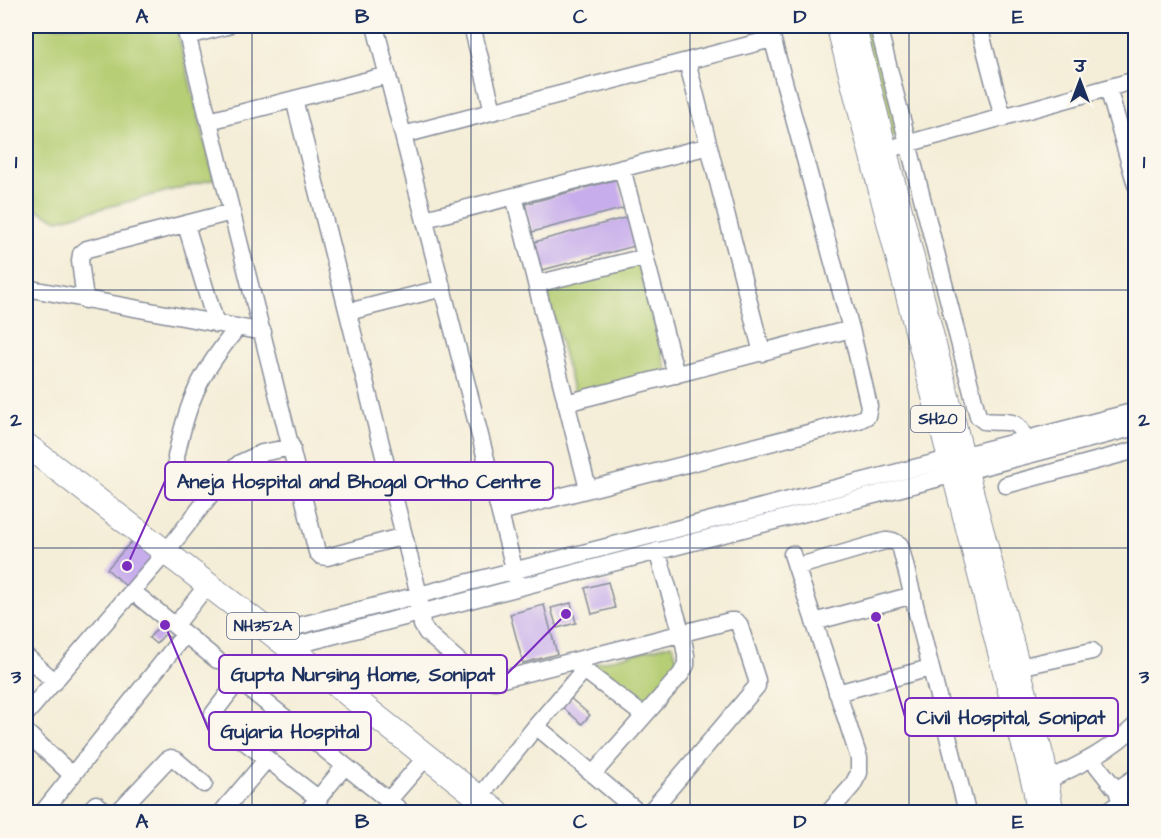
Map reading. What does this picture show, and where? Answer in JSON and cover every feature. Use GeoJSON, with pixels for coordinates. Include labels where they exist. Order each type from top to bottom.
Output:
{"type":"FeatureCollection","features":[{"type":"Feature","properties":{"kind":"highway","name":"NH352A"},"geometry":{"type":"LineString","coordinates":[[26,445],[280,640],[426,756],[485,807]]}},
{"type":"Feature","properties":{"kind":"main road","name":"SH20"},"geometry":{"type":"LineString","coordinates":[[837,26],[878,152],[958,464],[1034,790],[1036,813]]}},
{"type":"Feature","properties":{"kind":"main road","name":"SH20"},"geometry":{"type":"LineString","coordinates":[[855,26],[878,152]]}},
{"type":"Feature","properties":{"kind":"main road","name":"SH20"},"geometry":{"type":"LineString","coordinates":[[958,464],[1019,667],[1048,780],[1053,813]]}},
{"type":"Feature","properties":{"kind":"street"},"geometry":{"type":"LineString","coordinates":[[227,26],[186,31],[317,552],[327,557],[404,536]]}},
{"type":"Feature","properties":{"kind":"street"},"geometry":{"type":"LineString","coordinates":[[375,26],[519,587]]}},
{"type":"Feature","properties":{"kind":"street"},"geometry":{"type":"LineString","coordinates":[[474,26],[493,111]]}},
{"type":"Feature","properties":{"kind":"street"},"geometry":{"type":"LineString","coordinates":[[878,26],[978,416],[984,421],[994,423],[1010,421],[1018,425],[1025,439]]}},
{"type":"Feature","properties":{"kind":"street"},"geometry":{"type":"LineString","coordinates":[[984,27],[1003,118]]}},
{"type":"Feature","properties":{"kind":"street"},"geometry":{"type":"LineString","coordinates":[[403,135],[687,61],[771,32],[851,328],[869,406],[867,416],[859,420],[500,512]]}},
{"type":"Feature","properties":{"kind":"street"},"geometry":{"type":"LineString","coordinates":[[687,61],[762,353]]}},
{"type":"Feature","properties":{"kind":"street"},"geometry":{"type":"LineString","coordinates":[[209,121],[388,75]]}},
{"type":"Feature","properties":{"kind":"street"},"geometry":{"type":"LineString","coordinates":[[878,152],[1136,80]]}},
{"type":"Feature","properties":{"kind":"street"},"geometry":{"type":"LineString","coordinates":[[1108,88],[1136,185]]}},
{"type":"Feature","properties":{"kind":"street"},"geometry":{"type":"LineString","coordinates":[[294,99],[419,595],[422,625],[426,633],[480,680],[487,682],[579,665],[682,634],[735,621],[739,624],[757,686],[650,813]]}},
{"type":"Feature","properties":{"kind":"street"},"geometry":{"type":"LineString","coordinates":[[425,219],[709,146]]}},
{"type":"Feature","properties":{"kind":"street"},"geometry":{"type":"LineString","coordinates":[[622,168],[676,375]]}},
{"type":"Feature","properties":{"kind":"street"},"geometry":{"type":"LineString","coordinates":[[514,196],[588,489]]}},
{"type":"Feature","properties":{"kind":"street"},"geometry":{"type":"LineString","coordinates":[[85,300],[80,261],[81,254],[87,249],[232,212]]}},
{"type":"Feature","properties":{"kind":"street"},"geometry":{"type":"LineString","coordinates":[[186,225],[216,324]]}},
{"type":"Feature","properties":{"kind":"street"},"geometry":{"type":"LineString","coordinates":[[536,284],[645,257]]}},
{"type":"Feature","properties":{"kind":"street"},"geometry":{"type":"LineString","coordinates":[[26,288],[262,332]]}},
{"type":"Feature","properties":{"kind":"street"},"geometry":{"type":"LineString","coordinates":[[348,312],[442,288]]}},
{"type":"Feature","properties":{"kind":"street"},"geometry":{"type":"LineString","coordinates":[[209,497],[180,475],[176,468],[176,457],[182,426],[191,398],[205,371],[238,327]]}},
{"type":"Feature","properties":{"kind":"street"},"geometry":{"type":"LineString","coordinates":[[566,403],[851,328]]}},
{"type":"Feature","properties":{"kind":"street"},"geometry":{"type":"LineString","coordinates":[[280,640],[420,612],[657,551],[958,464],[1025,439],[1136,411]]}},
{"type":"Feature","properties":{"kind":"street"},"geometry":{"type":"LineString","coordinates":[[280,640],[419,595],[515,570],[958,464],[1136,427]]}},
{"type":"Feature","properties":{"kind":"street"},"geometry":{"type":"LineString","coordinates":[[26,714],[166,552],[226,475],[240,463],[262,453],[292,447]]}},
{"type":"Feature","properties":{"kind":"street"},"geometry":{"type":"LineString","coordinates":[[1006,485],[1136,450]]}},
{"type":"Feature","properties":{"kind":"street"},"geometry":{"type":"LineString","coordinates":[[829,813],[852,786],[859,773],[859,758],[794,561],[893,541],[900,545],[903,551],[967,813]]}},
{"type":"Feature","properties":{"kind":"street"},"geometry":{"type":"LineString","coordinates":[[593,774],[681,674],[686,665],[682,634],[657,551]]}},
{"type":"Feature","properties":{"kind":"street"},"geometry":{"type":"LineString","coordinates":[[43,813],[180,630],[208,585]]}},
{"type":"Feature","properties":{"kind":"street"},"geometry":{"type":"LineString","coordinates":[[132,591],[217,660]]}},
{"type":"Feature","properties":{"kind":"street"},"geometry":{"type":"LineString","coordinates":[[814,622],[913,596]]}},
{"type":"Feature","properties":{"kind":"street"},"geometry":{"type":"LineString","coordinates":[[1019,667],[1092,651]]}},
{"type":"Feature","properties":{"kind":"street"},"geometry":{"type":"LineString","coordinates":[[26,656],[54,682]]}},
{"type":"Feature","properties":{"kind":"street"},"geometry":{"type":"LineString","coordinates":[[579,665],[643,716]]}},
{"type":"Feature","properties":{"kind":"street"},"geometry":{"type":"LineString","coordinates":[[485,807],[536,726],[579,665]]}},
{"type":"Feature","properties":{"kind":"street"},"geometry":{"type":"LineString","coordinates":[[837,693],[930,668]]}},
{"type":"Feature","properties":{"kind":"street"},"geometry":{"type":"LineString","coordinates":[[318,799],[213,716],[235,685],[243,684],[394,807],[426,756]]}},
{"type":"Feature","properties":{"kind":"street"},"geometry":{"type":"LineString","coordinates":[[536,726],[638,813]]}},
{"type":"Feature","properties":{"kind":"street"},"geometry":{"type":"LineString","coordinates":[[1048,780],[1091,758],[1134,731]]}},
{"type":"Feature","properties":{"kind":"street"},"geometry":{"type":"LineString","coordinates":[[28,740],[72,775]]}},
{"type":"Feature","properties":{"kind":"street"},"geometry":{"type":"LineString","coordinates":[[1091,758],[1117,788],[1120,802],[1106,813]]}},
{"type":"Feature","properties":{"kind":"street"},"geometry":{"type":"LineString","coordinates":[[222,813],[267,759]]}},
{"type":"Feature","properties":{"kind":"street"},"geometry":{"type":"LineString","coordinates":[[118,813],[166,760],[176,760],[204,784]]}},
{"type":"Feature","properties":{"kind":"street"},"geometry":{"type":"LineString","coordinates":[[307,813],[344,767]]}},
{"type":"Feature","properties":{"kind":"street"},"geometry":{"type":"LineString","coordinates":[[1117,788],[1136,777]]}},
{"type":"Feature","properties":{"kind":"street"},"geometry":{"type":"LineString","coordinates":[[88,813],[96,804],[107,813]]}},
{"type":"Feature","properties":{"kind":"green space"},"geometry":{"type":"Polygon","coordinates":[[[26,26],[176,26],[214,179],[58,220],[26,205],[26,26]]]}},
{"type":"Feature","properties":{"kind":"green space"},"geometry":{"type":"Polygon","coordinates":[[[860,26],[873,26],[901,135],[888,138],[860,26]]]}},
{"type":"Feature","properties":{"kind":"green space"},"geometry":{"type":"Polygon","coordinates":[[[638,264],[667,371],[575,396],[546,288],[638,264]]]}},
{"type":"Feature","properties":{"kind":"green space"},"geometry":{"type":"Polygon","coordinates":[[[672,644],[679,665],[639,712],[585,666],[672,644]]]}},
{"type":"Feature","properties":{"kind":"building"},"geometry":{"type":"Polygon","coordinates":[[[618,179],[625,208],[532,232],[525,204],[618,179]]]}},
{"type":"Feature","properties":{"kind":"building"},"geometry":{"type":"Polygon","coordinates":[[[628,217],[635,246],[542,270],[534,242],[628,217]]]}},
{"type":"Feature","properties":{"kind":"building"},"geometry":{"type":"Polygon","coordinates":[[[139,533],[162,553],[130,590],[107,569],[139,533]]]}},
{"type":"Feature","properties":{"kind":"building"},"geometry":{"type":"Polygon","coordinates":[[[608,582],[615,608],[592,614],[585,588],[608,582]]]}},
{"type":"Feature","properties":{"kind":"building"},"geometry":{"type":"Polygon","coordinates":[[[571,603],[576,623],[557,628],[551,608],[571,603]]]}},
{"type":"Feature","properties":{"kind":"building"},"geometry":{"type":"Polygon","coordinates":[[[544,605],[557,654],[523,663],[510,614],[544,605]]]}},
{"type":"Feature","properties":{"kind":"building"},"geometry":{"type":"Polygon","coordinates":[[[165,619],[177,630],[170,638],[165,634],[156,644],[149,638],[165,619]]]}},
{"type":"Feature","properties":{"kind":"building"},"geometry":{"type":"Polygon","coordinates":[[[569,697],[590,715],[582,724],[561,706],[569,697]]]}},
{"type":"Feature","properties":{"kind":"building"},"geometry":{"type":"Polygon","coordinates":[[[281,725],[290,733],[273,753],[253,737],[262,726],[268,731],[271,728],[276,732],[281,725]]]}},
{"type":"Feature","properties":{"kind":"place","name":"Aneja Hospital and Bhogal Ortho Centre"},"geometry":{"type":"Point","coordinates":[127,566]}},
{"type":"Feature","properties":{"kind":"place","name":"Gupta Nursing Home, Sonipat"},"geometry":{"type":"Point","coordinates":[566,614]}},
{"type":"Feature","properties":{"kind":"place","name":"Civil Hospital, Sonipat"},"geometry":{"type":"Point","coordinates":[876,617]}},
{"type":"Feature","properties":{"kind":"place","name":"Gujaria Hospital"},"geometry":{"type":"Point","coordinates":[165,625]}}]}
